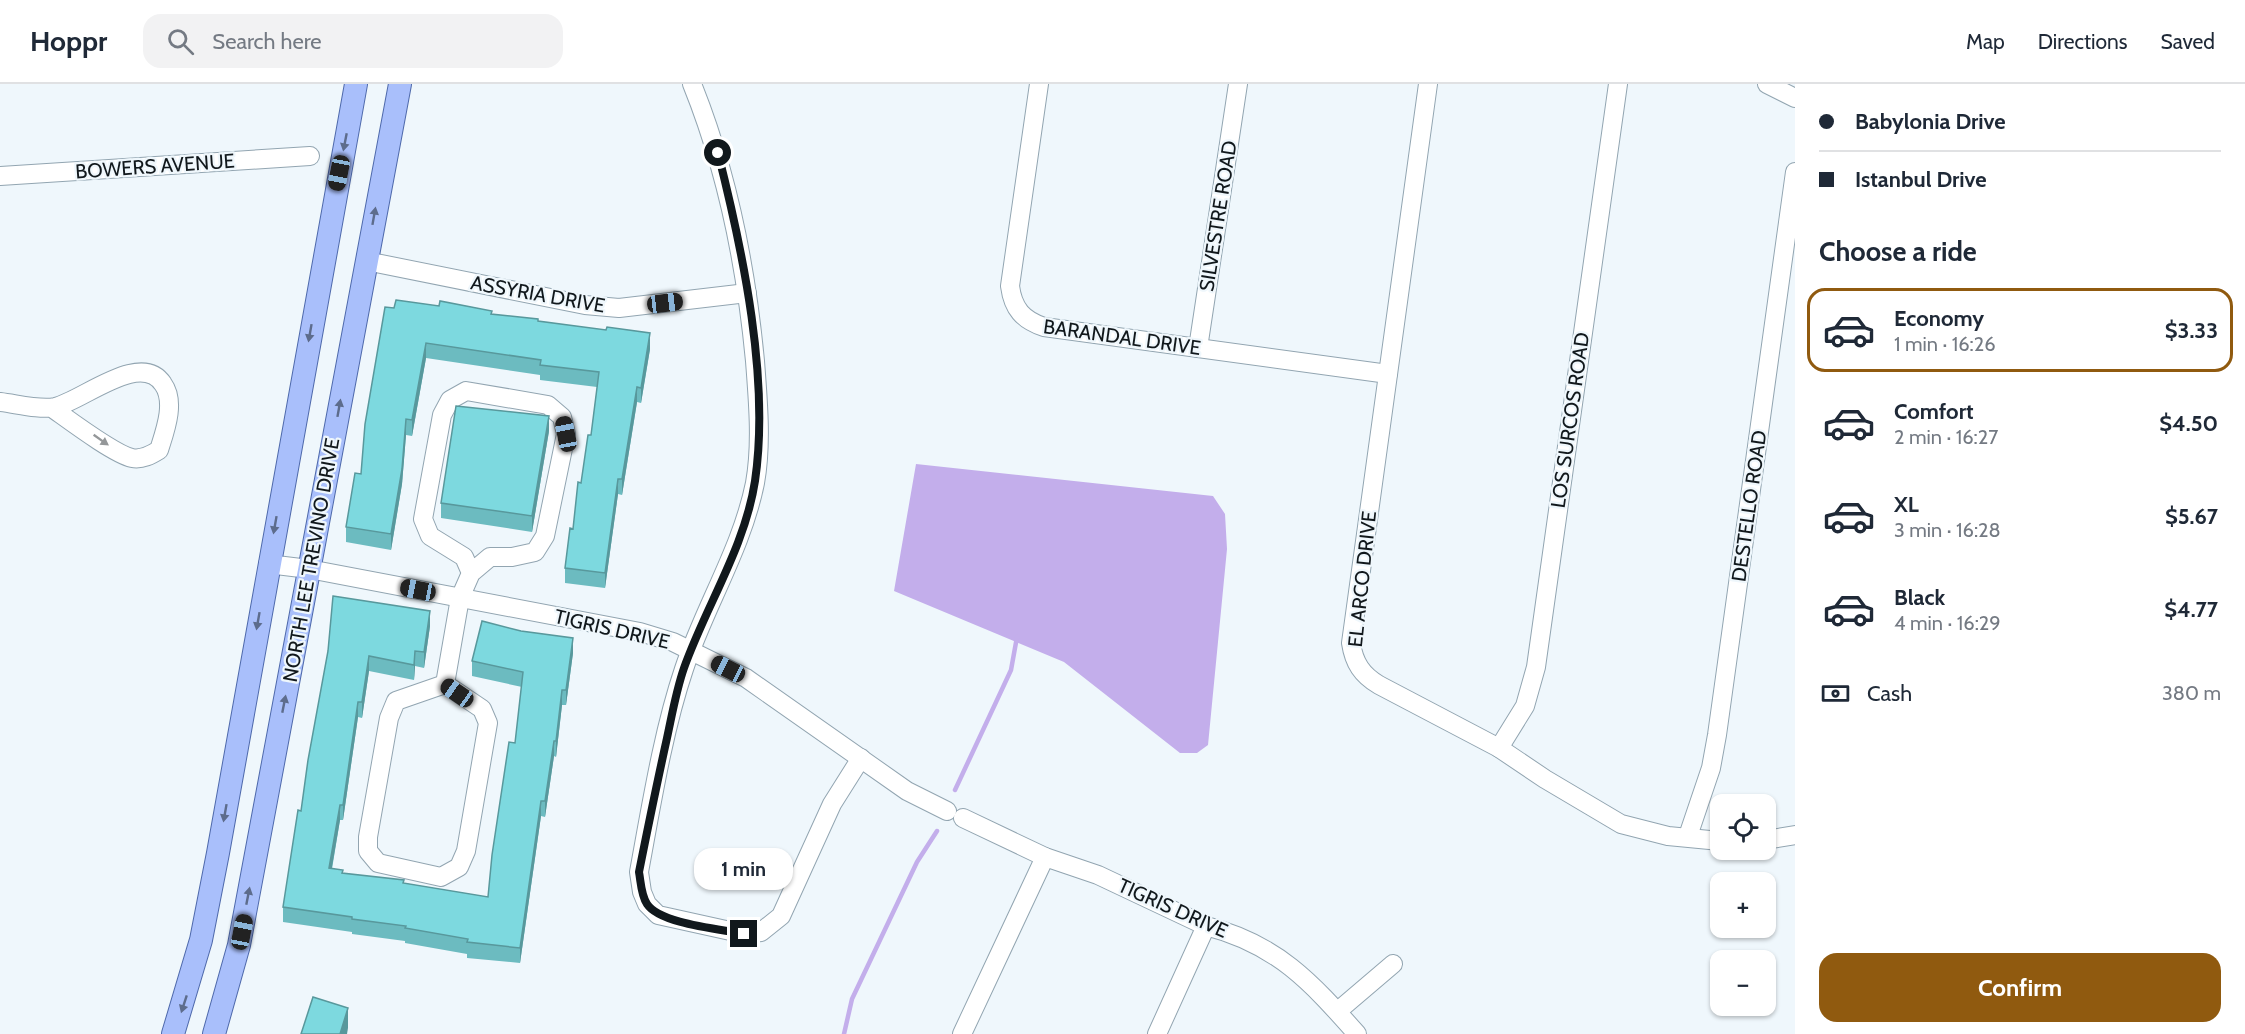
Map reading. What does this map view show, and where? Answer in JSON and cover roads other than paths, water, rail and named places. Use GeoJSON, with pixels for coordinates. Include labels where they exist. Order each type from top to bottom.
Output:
{"type":"FeatureCollection","features":[{"type":"Feature","properties":{"kind":"main road","name":"NORTH LEE TREVINO DRIVE"},"geometry":{"type":"LineString","coordinates":[[173,1034],[185,1000],[202,932],[356,84]]}},
{"type":"Feature","properties":{"kind":"main road","name":"NORTH LEE TREVINO DRIVE"},"geometry":{"type":"LineString","coordinates":[[214,1034],[239,945],[400,84]]}},
{"type":"Feature","properties":{"kind":"street"},"geometry":{"type":"LineString","coordinates":[[692,84],[718,153],[747,293],[759,409],[755,482],[744,525],[691,651],[675,697],[639,872],[642,892],[647,904],[657,915],[744,934],[760,932],[781,915],[832,804],[861,758]]}},
{"type":"Feature","properties":{"kind":"street","name":"BARANDAL DRIVE"},"geometry":{"type":"LineString","coordinates":[[1039,84],[1010,286],[1017,310],[1032,324],[1388,374]]}},
{"type":"Feature","properties":{"kind":"street","name":"SILVESTRE ROAD"},"geometry":{"type":"LineString","coordinates":[[1198,348],[1238,84]]}},
{"type":"Feature","properties":{"kind":"street","name":"EL ARCO DRIVE"},"geometry":{"type":"LineString","coordinates":[[1428,84],[1351,643],[1353,656],[1359,668],[1379,685],[1499,748],[1545,779],[1621,824],[1668,836],[1710,839]]}},
{"type":"Feature","properties":{"kind":"street","name":"LOS SURCOS ROAD"},"geometry":{"type":"LineString","coordinates":[[1499,748],[1525,706],[1536,667],[1618,84]]}},
{"type":"Feature","properties":{"kind":"street"},"geometry":{"type":"LineString","coordinates":[[1767,84],[1795,98]]}},
{"type":"Feature","properties":{"kind":"street","name":"BOWERS AVENUE"},"geometry":{"type":"LineString","coordinates":[[0,176],[310,156]]}},
{"type":"Feature","properties":{"kind":"street","name":"DESTELLO ROAD"},"geometry":{"type":"LineString","coordinates":[[1688,836],[1711,768],[1717,735],[1795,172]]}},
{"type":"Feature","properties":{"kind":"street","name":"ASSYRIA DRIVE"},"geometry":{"type":"LineString","coordinates":[[366,261],[585,305],[619,308],[747,293]]}},
{"type":"Feature","properties":{"kind":"street"},"geometry":{"type":"LineString","coordinates":[[0,402],[52,408],[119,453],[134,459],[146,458],[159,450],[169,405],[167,389],[159,378],[136,371],[52,408]]}},
{"type":"Feature","properties":{"kind":"street"},"geometry":{"type":"LineString","coordinates":[[444,684],[460,598],[471,573],[490,557],[512,557],[536,552],[546,536],[566,434],[562,417],[548,405],[465,391],[450,400],[442,415],[423,519],[430,536],[464,557],[471,573]]}},
{"type":"Feature","properties":{"kind":"street","name":"TIGRIS DRIVE"},"geometry":{"type":"LineString","coordinates":[[268,564],[309,569],[640,632],[691,651],[746,678],[907,791],[1045,857],[1098,875],[1206,926],[1232,934],[1266,949],[1281,959],[1339,1010],[1357,1034]]}},
{"type":"Feature","properties":{"kind":"street"},"geometry":{"type":"LineString","coordinates":[[444,684],[482,709],[488,723],[466,851],[459,867],[441,877],[378,863],[368,852],[368,837],[389,718],[396,701],[444,684]]}},
{"type":"Feature","properties":{"kind":"street"},"geometry":{"type":"LineString","coordinates":[[1776,838],[1795,835]]}},
{"type":"Feature","properties":{"kind":"street"},"geometry":{"type":"LineString","coordinates":[[962,1034],[1045,857]]}},
{"type":"Feature","properties":{"kind":"street"},"geometry":{"type":"LineString","coordinates":[[1157,1034],[1206,926]]}},
{"type":"Feature","properties":{"kind":"street"},"geometry":{"type":"LineString","coordinates":[[1339,1010],[1393,964]]}},
{"type":"Feature","properties":{"kind":"waterway"},"geometry":{"type":"LineString","coordinates":[[955,790],[1011,670],[1017,637]]}},
{"type":"Feature","properties":{"kind":"waterway"},"geometry":{"type":"LineString","coordinates":[[844,1034],[852,999],[917,862],[937,831]]}}]}
